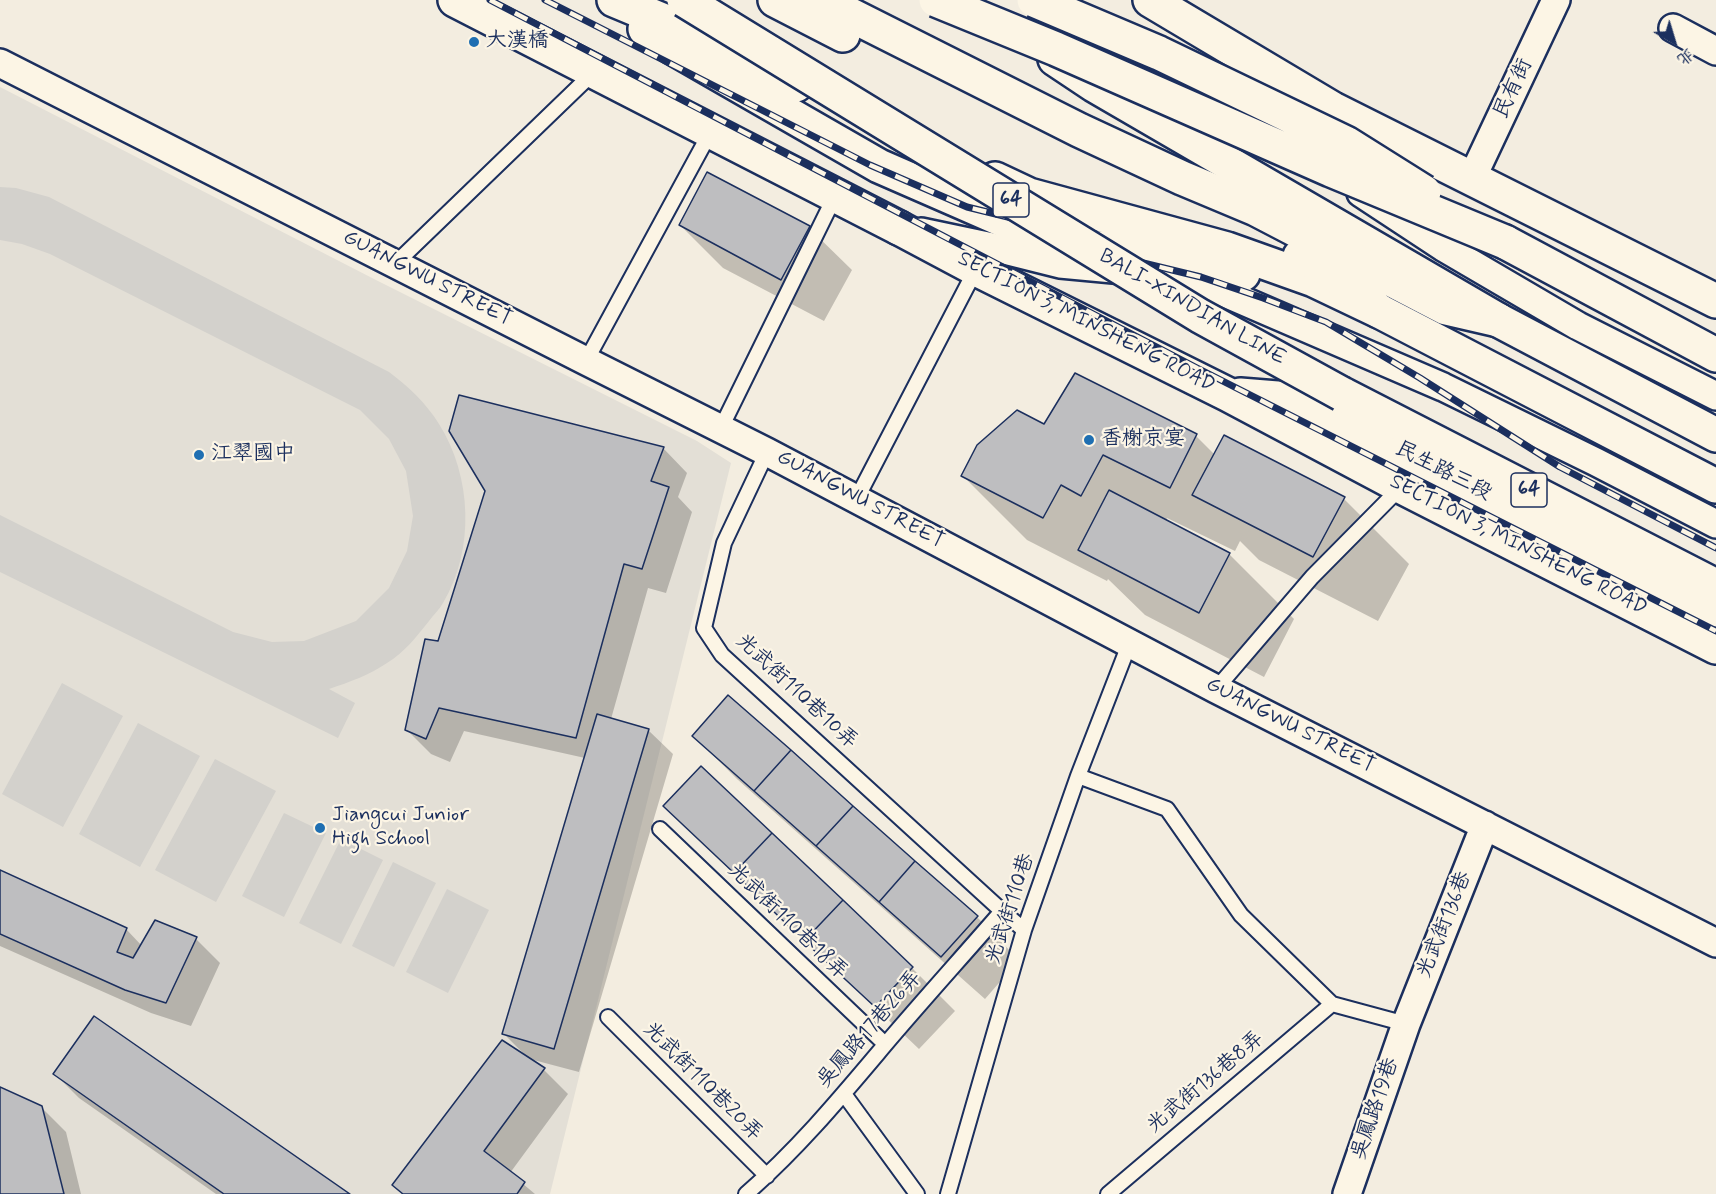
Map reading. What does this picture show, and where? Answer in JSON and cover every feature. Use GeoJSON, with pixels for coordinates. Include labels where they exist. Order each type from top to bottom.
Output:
{"type":"FeatureCollection","features":[{"type":"Feature","properties":{"kind":"main road","name":"SECTION 3, MINSHENG ROAD"},"geometry":{"type":"LineString","coordinates":[[455,0],[836,194],[976,269],[1227,393],[1402,487],[1716,647]]}},
{"type":"Feature","properties":{"kind":"main road"},"geometry":{"type":"LineString","coordinates":[[601,0],[672,47],[879,166],[1044,238],[1161,260],[1228,268],[1305,296],[1379,311]]}},
{"type":"Feature","properties":{"kind":"main road"},"geometry":{"type":"LineString","coordinates":[[614,0],[711,40],[847,112],[1029,195],[1227,249],[1314,280],[1379,311],[1716,486]]}},
{"type":"Feature","properties":{"kind":"main road","name":"BALI-XINDIAN LINE"},"geometry":{"type":"LineString","coordinates":[[684,0],[1200,316],[1342,394],[1716,586]]}},
{"type":"Feature","properties":{"kind":"main road"},"geometry":{"type":"LineString","coordinates":[[775,0],[1069,149],[1327,269],[1379,311]]}},
{"type":"Feature","properties":{"kind":"main road"},"geometry":{"type":"LineString","coordinates":[[821,0],[1079,130],[1182,178],[1256,209],[1446,308],[1498,320]]}},
{"type":"Feature","properties":{"kind":"main road"},"geometry":{"type":"LineString","coordinates":[[936,0],[1056,49],[1331,171],[1505,242]]}},
{"type":"Feature","properties":{"kind":"main road"},"geometry":{"type":"LineString","coordinates":[[962,0],[1094,85],[1498,320],[1716,435]]}},
{"type":"Feature","properties":{"kind":"main road"},"geometry":{"type":"LineString","coordinates":[[1035,0],[1159,53],[1346,143],[1505,242],[1716,355]]}},
{"type":"Feature","properties":{"kind":"main road"},"geometry":{"type":"LineString","coordinates":[[1150,0],[1333,109],[1716,301]]}},
{"type":"Feature","properties":{"kind":"main road","name":"民生路三段"},"geometry":{"type":"LineString","coordinates":[[1227,393],[1302,400],[1716,610]]}},
{"type":"Feature","properties":{"kind":"street"},"geometry":{"type":"LineString","coordinates":[[1077,0],[1238,112],[1443,247],[1578,326],[1716,396]]}},
{"type":"Feature","properties":{"kind":"street","name":"民有街"},"geometry":{"type":"LineString","coordinates":[[1472,178],[1556,0]]}},
{"type":"Feature","properties":{"kind":"street"},"geometry":{"type":"LineString","coordinates":[[1672,28],[1716,51]]}},
{"type":"Feature","properties":{"kind":"street","name":"GUANGWU STREET"},"geometry":{"type":"LineString","coordinates":[[0,63],[721,428],[1216,689],[1716,943]]}},
{"type":"Feature","properties":{"kind":"street"},"geometry":{"type":"LineString","coordinates":[[899,228],[992,247],[1059,264],[1188,277],[1443,387],[1716,524]]}},
{"type":"Feature","properties":{"kind":"street","name":"光武街136巷"},"geometry":{"type":"LineString","coordinates":[[1406,1024],[1485,825]]}},
{"type":"Feature","properties":{"kind":"street","name":"吳鳳路19巷"},"geometry":{"type":"LineString","coordinates":[[1347,1194],[1406,1024]]}},
{"type":"Feature","properties":{"kind":"lane"},"geometry":{"type":"LineString","coordinates":[[396,263],[595,71]]}},
{"type":"Feature","properties":{"kind":"lane"},"geometry":{"type":"LineString","coordinates":[[586,361],[711,131]]}},
{"type":"Feature","properties":{"kind":"lane"},"geometry":{"type":"LineString","coordinates":[[721,428],[836,194]]}},
{"type":"Feature","properties":{"kind":"lane"},"geometry":{"type":"LineString","coordinates":[[857,498],[976,269]]}},
{"type":"Feature","properties":{"kind":"lane","name":"光武街110巷10弄"},"geometry":{"type":"LineString","coordinates":[[767,452],[724,543],[704,628],[722,655],[1002,911]]}},
{"type":"Feature","properties":{"kind":"lane"},"geometry":{"type":"LineString","coordinates":[[1216,689],[1312,577],[1402,487]]}},
{"type":"Feature","properties":{"kind":"lane","name":"光武街110巷"},"geometry":{"type":"LineString","coordinates":[[948,1194],[1024,930],[1078,776],[1130,642]]}},
{"type":"Feature","properties":{"kind":"lane"},"geometry":{"type":"LineString","coordinates":[[1078,776],[1167,810],[1241,915],[1332,1004],[1406,1024]]}},
{"type":"Feature","properties":{"kind":"lane","name":"光武街110巷18弄"},"geometry":{"type":"LineString","coordinates":[[660,829],[885,1044]]}},
{"type":"Feature","properties":{"kind":"lane"},"geometry":{"type":"LineString","coordinates":[[1002,911],[1024,930]]}},
{"type":"Feature","properties":{"kind":"lane","name":"吳鳳路17巷26弄"},"geometry":{"type":"LineString","coordinates":[[746,1194],[767,1176],[844,1094],[1002,911]]}},
{"type":"Feature","properties":{"kind":"lane","name":"光武街136巷8弄"},"geometry":{"type":"LineString","coordinates":[[1108,1194],[1332,1004]]}},
{"type":"Feature","properties":{"kind":"lane","name":"光武街110巷20弄"},"geometry":{"type":"LineString","coordinates":[[608,1017],[767,1176]]}},
{"type":"Feature","properties":{"kind":"lane"},"geometry":{"type":"LineString","coordinates":[[844,1094],[917,1194]]}},
{"type":"Feature","properties":{"kind":"shaded area","name":"Jiangcui Junior High School"},"geometry":{"type":"Polygon","coordinates":[[[0,87],[376,280],[697,441],[731,463],[550,1194],[0,1194],[0,87]]]}},
{"type":"Feature","properties":{"kind":"shaded area"},"geometry":{"type":"Polygon","coordinates":[[[0,187],[16,188],[49,197],[389,372],[417,396],[439,424],[458,466],[463,490],[465,513],[461,560],[440,608],[399,654],[366,675],[329,689],[355,703],[338,738],[0,572],[0,515],[233,632],[272,642],[304,641],[356,621],[389,588],[407,551],[413,516],[406,471],[389,439],[360,410],[50,254],[22,244],[0,240],[0,187]]]}},
{"type":"Feature","properties":{"kind":"shaded area"},"geometry":{"type":"Polygon","coordinates":[[[62,683],[123,716],[63,827],[2,794],[62,683]]]}},
{"type":"Feature","properties":{"kind":"shaded area"},"geometry":{"type":"Polygon","coordinates":[[[138,723],[200,756],[140,867],[79,834],[138,723]]]}},
{"type":"Feature","properties":{"kind":"shaded area"},"geometry":{"type":"Polygon","coordinates":[[[215,759],[276,791],[216,902],[155,870],[215,759]]]}},
{"type":"Feature","properties":{"kind":"shaded area"},"geometry":{"type":"Polygon","coordinates":[[[284,813],[326,833],[284,917],[242,896],[284,813]]]}},
{"type":"Feature","properties":{"kind":"shaded area"},"geometry":{"type":"Polygon","coordinates":[[[341,839],[383,860],[341,944],[299,923],[341,839]]]}},
{"type":"Feature","properties":{"kind":"shaded area"},"geometry":{"type":"Polygon","coordinates":[[[393,862],[436,883],[394,967],[352,946],[393,862]]]}},
{"type":"Feature","properties":{"kind":"shaded area"},"geometry":{"type":"Polygon","coordinates":[[[447,889],[489,910],[448,993],[406,972],[447,889]]]}},
{"type":"Feature","properties":{"kind":"building"},"geometry":{"type":"Polygon","coordinates":[[[707,172],[810,226],[781,280],[679,225],[707,172]]]}},
{"type":"Feature","properties":{"kind":"building","name":"香榭京宴"},"geometry":{"type":"Polygon","coordinates":[[[1075,373],[1197,434],[1170,488],[1103,455],[1081,496],[1061,485],[1043,518],[961,476],[977,445],[1017,410],[1044,424],[1075,373]]]}},
{"type":"Feature","properties":{"kind":"building"},"geometry":{"type":"Polygon","coordinates":[[[459,395],[664,447],[651,481],[669,487],[642,569],[624,564],[576,738],[439,708],[426,739],[405,730],[425,639],[438,641],[485,491],[449,431],[459,395]]]}},
{"type":"Feature","properties":{"kind":"building"},"geometry":{"type":"Polygon","coordinates":[[[1224,435],[1345,497],[1313,557],[1192,495],[1224,435]]]}},
{"type":"Feature","properties":{"kind":"building"},"geometry":{"type":"Polygon","coordinates":[[[1109,490],[1230,553],[1199,613],[1078,550],[1109,490]]]}},
{"type":"Feature","properties":{"kind":"building"},"geometry":{"type":"Polygon","coordinates":[[[728,695],[791,750],[754,791],[692,736],[728,695]]]}},
{"type":"Feature","properties":{"kind":"building"},"geometry":{"type":"Polygon","coordinates":[[[597,714],[649,729],[554,1049],[502,1034],[597,714]]]}},
{"type":"Feature","properties":{"kind":"building"},"geometry":{"type":"Polygon","coordinates":[[[791,750],[853,806],[816,846],[754,791],[791,750]]]}},
{"type":"Feature","properties":{"kind":"building"},"geometry":{"type":"Polygon","coordinates":[[[701,766],[772,833],[734,873],[663,806],[701,766]]]}},
{"type":"Feature","properties":{"kind":"building"},"geometry":{"type":"Polygon","coordinates":[[[853,806],[915,861],[879,902],[816,846],[853,806]]]}},
{"type":"Feature","properties":{"kind":"building"},"geometry":{"type":"Polygon","coordinates":[[[772,833],[843,900],[804,941],[734,873],[772,833]]]}},
{"type":"Feature","properties":{"kind":"building"},"geometry":{"type":"Polygon","coordinates":[[[915,861],[978,916],[941,957],[879,902],[915,861]]]}},
{"type":"Feature","properties":{"kind":"building"},"geometry":{"type":"Polygon","coordinates":[[[0,870],[127,928],[117,952],[133,958],[155,920],[197,937],[166,1003],[125,990],[0,934],[0,870]]]}},
{"type":"Feature","properties":{"kind":"building"},"geometry":{"type":"Polygon","coordinates":[[[843,900],[913,967],[875,1007],[804,941],[843,900]]]}},
{"type":"Feature","properties":{"kind":"building"},"geometry":{"type":"Polygon","coordinates":[[[94,1016],[350,1194],[224,1194],[53,1074],[94,1016]]]}},
{"type":"Feature","properties":{"kind":"building"},"geometry":{"type":"Polygon","coordinates":[[[502,1040],[545,1068],[484,1151],[525,1182],[517,1194],[403,1194],[392,1185],[502,1040]]]}},
{"type":"Feature","properties":{"kind":"building"},"geometry":{"type":"Polygon","coordinates":[[[0,1087],[42,1106],[64,1194],[0,1194],[0,1087]]]}},
{"type":"Feature","properties":{"kind":"railway"},"geometry":{"type":"LineString","coordinates":[[490,0],[1197,368],[1716,631]]}},
{"type":"Feature","properties":{"kind":"railway"},"geometry":{"type":"LineString","coordinates":[[545,0],[870,165],[967,207],[1016,219],[1135,261],[1201,277],[1326,322],[1420,378],[1560,467],[1716,548]]}},
{"type":"Feature","properties":{"kind":"place","name":"大漢橋"},"geometry":{"type":"Point","coordinates":[474,42]}},
{"type":"Feature","properties":{"kind":"place","name":"香榭京宴"},"geometry":{"type":"Point","coordinates":[1089,440]}},
{"type":"Feature","properties":{"kind":"place","name":"江翠國中"},"geometry":{"type":"Point","coordinates":[199,455]}},
{"type":"Feature","properties":{"kind":"place","name":"Jiangcui Junior High School"},"geometry":{"type":"Point","coordinates":[320,828]}}]}
